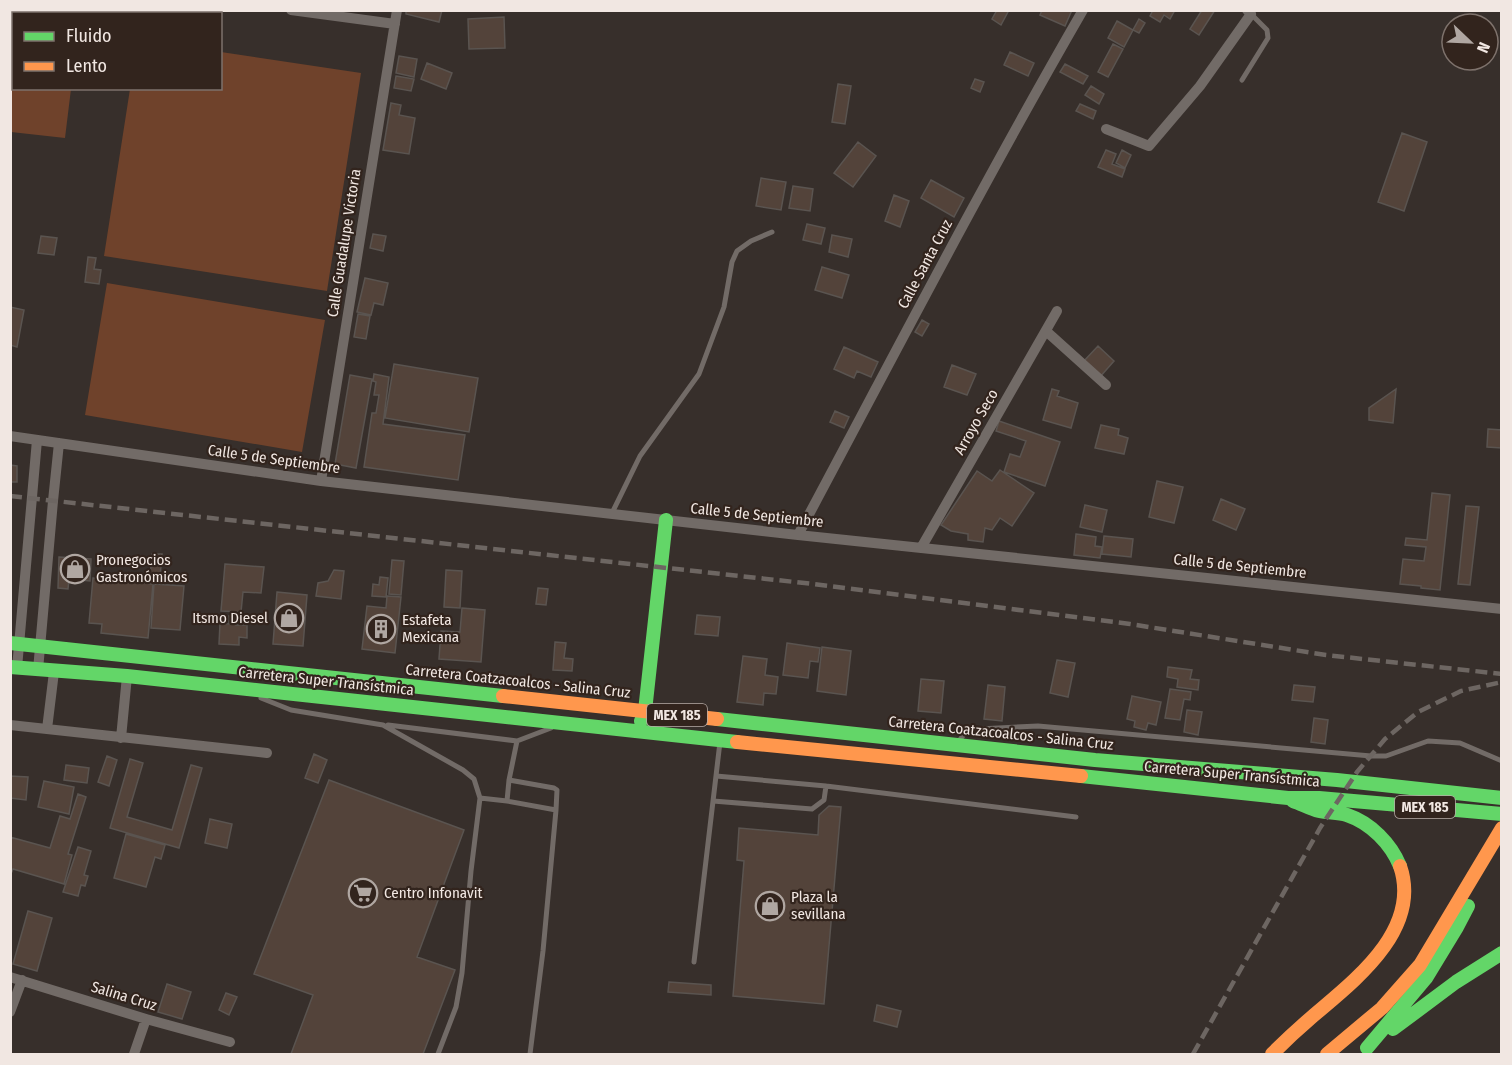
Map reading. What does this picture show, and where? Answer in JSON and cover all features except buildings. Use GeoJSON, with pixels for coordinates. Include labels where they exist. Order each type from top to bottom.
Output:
{"type":"FeatureCollection","features":[{"type":"Feature","properties":{"kind":"main road","name":"MEX 185"},"geometry":{"type":"LineString","coordinates":[[637,731],[645,711],[666,520]]}},
{"type":"Feature","properties":{"kind":"main road","name":"Carretera Coatzacoalcos - Salina Cruz"},"geometry":{"type":"LineString","coordinates":[[15,643],[1095,760],[1337,780]]}},
{"type":"Feature","properties":{"kind":"main road","name":"Carretera Super Transístmica"},"geometry":{"type":"LineString","coordinates":[[14,668],[127,676],[720,740],[952,762],[1288,798],[1318,805],[1361,802],[1495,813]]}},
{"type":"Feature","properties":{"kind":"main road","name":"Carretera Super Transístmica"},"geometry":{"type":"LineString","coordinates":[[1337,780],[1495,798]]}},
{"type":"Feature","properties":{"kind":"main road"},"geometry":{"type":"LineString","coordinates":[[1272,1054],[1370,965],[1386,944],[1403,906],[1402,871],[1393,852],[1382,838],[1349,816],[1318,805]]}},
{"type":"Feature","properties":{"kind":"main road"},"geometry":{"type":"LineString","coordinates":[[1327,1054],[1382,1008],[1420,965],[1502,828]]}},
{"type":"Feature","properties":{"kind":"main road"},"geometry":{"type":"LineString","coordinates":[[1363,1051],[1426,978],[1502,845]]}},
{"type":"Feature","properties":{"kind":"main road"},"geometry":{"type":"LineString","coordinates":[[1363,1051],[1456,982],[1502,953]]}},
{"type":"Feature","properties":{"kind":"street"},"geometry":{"type":"LineString","coordinates":[[291,10],[395,24]]}},
{"type":"Feature","properties":{"kind":"street","name":"Calle Guadalupe Victoria"},"geometry":{"type":"LineString","coordinates":[[321,481],[398,10]]}},
{"type":"Feature","properties":{"kind":"street","name":"Calle Santa Cruz"},"geometry":{"type":"LineString","coordinates":[[798,535],[976,202],[1083,10]]}},
{"type":"Feature","properties":{"kind":"street"},"geometry":{"type":"LineString","coordinates":[[1106,129],[1149,146],[1200,86],[1250,12]]}},
{"type":"Feature","properties":{"kind":"street","name":"Arroyo Seco"},"geometry":{"type":"LineString","coordinates":[[921,548],[1057,311]]}},
{"type":"Feature","properties":{"kind":"street"},"geometry":{"type":"LineString","coordinates":[[1046,331],[1106,385]]}},
{"type":"Feature","properties":{"kind":"street","name":"Calle 5 de Septiembre"},"geometry":{"type":"LineString","coordinates":[[10,436],[321,481],[798,535],[1502,609]]}},
{"type":"Feature","properties":{"kind":"street"},"geometry":{"type":"LineString","coordinates":[[14,668],[37,440]]}},
{"type":"Feature","properties":{"kind":"street"},"geometry":{"type":"LineString","coordinates":[[38,670],[59,443]]}},
{"type":"Feature","properties":{"kind":"street"},"geometry":{"type":"LineString","coordinates":[[47,729],[54,672]]}},
{"type":"Feature","properties":{"kind":"street"},"geometry":{"type":"LineString","coordinates":[[121,738],[127,676]]}},
{"type":"Feature","properties":{"kind":"street"},"geometry":{"type":"LineString","coordinates":[[10,725],[267,753]]}},
{"type":"Feature","properties":{"kind":"street","name":"Salina Cruz"},"geometry":{"type":"LineString","coordinates":[[10,977],[230,1042]]}},
{"type":"Feature","properties":{"kind":"street"},"geometry":{"type":"LineString","coordinates":[[10,1012],[22,980]]}},
{"type":"Feature","properties":{"kind":"street"},"geometry":{"type":"LineString","coordinates":[[134,1054],[146,1019]]}},
{"type":"Feature","properties":{"kind":"lane"},"geometry":{"type":"LineString","coordinates":[[1242,80],[1269,34],[1268,30],[1250,12]]}},
{"type":"Feature","properties":{"kind":"lane"},"geometry":{"type":"LineString","coordinates":[[612,514],[640,456],[699,375],[724,307],[732,262],[737,251],[751,241],[772,232]]}},
{"type":"Feature","properties":{"kind":"lane"},"geometry":{"type":"LineString","coordinates":[[235,688],[291,710],[517,741],[564,723]]}},
{"type":"Feature","properties":{"kind":"lane"},"geometry":{"type":"LineString","coordinates":[[693,962],[723,720]]}},
{"type":"Feature","properties":{"kind":"lane"},"geometry":{"type":"LineString","coordinates":[[383,724],[463,770],[474,779],[480,798],[462,973],[456,1007],[438,1054]]}},
{"type":"Feature","properties":{"kind":"lane"},"geometry":{"type":"LineString","coordinates":[[952,762],[955,745],[965,733],[979,729],[1038,726],[1371,756],[1386,756],[1428,741],[1460,743],[1502,761]]}},
{"type":"Feature","properties":{"kind":"lane"},"geometry":{"type":"LineString","coordinates":[[507,801],[517,741]]}},
{"type":"Feature","properties":{"kind":"lane"},"geometry":{"type":"LineString","coordinates":[[716,776],[826,786],[1076,817]]}},
{"type":"Feature","properties":{"kind":"lane"},"geometry":{"type":"LineString","coordinates":[[509,780],[557,790],[543,951],[530,1054]]}},
{"type":"Feature","properties":{"kind":"lane"},"geometry":{"type":"LineString","coordinates":[[713,801],[812,809],[824,800],[826,786]]}},
{"type":"Feature","properties":{"kind":"lane"},"geometry":{"type":"LineString","coordinates":[[480,798],[556,810]]}},
{"type":"Feature","properties":{"kind":"shaded area"},"geometry":{"type":"Polygon","coordinates":[[[12,13],[12,90],[71,90],[65,138],[11,132],[12,13]]]}},
{"type":"Feature","properties":{"kind":"shaded area"},"geometry":{"type":"Polygon","coordinates":[[[222,52],[361,73],[327,291],[104,256],[130,90],[222,90],[222,52]]]}},
{"type":"Feature","properties":{"kind":"shaded area"},"geometry":{"type":"Polygon","coordinates":[[[107,283],[325,320],[302,452],[85,415],[107,283]]]}},
{"type":"Feature","properties":{"kind":"railway"},"geometry":{"type":"LineString","coordinates":[[10,496],[813,584],[1130,624],[1326,655],[1502,674]]}},
{"type":"Feature","properties":{"kind":"railway"},"geometry":{"type":"LineString","coordinates":[[1193,1054],[1320,828],[1357,772],[1385,739],[1418,712],[1461,691],[1502,682]]}},
{"type":"Feature","properties":{"kind":"traffic: fast"},"geometry":{"type":"LineString","coordinates":[[641,721],[645,711],[666,520]]}},
{"type":"Feature","properties":{"kind":"traffic: fast"},"geometry":{"type":"LineString","coordinates":[[10,643],[503,696]]}},
{"type":"Feature","properties":{"kind":"traffic: fast"},"geometry":{"type":"LineString","coordinates":[[10,667],[127,676],[737,742]]}},
{"type":"Feature","properties":{"kind":"traffic: fast"},"geometry":{"type":"LineString","coordinates":[[717,719],[1095,760],[1337,780],[1502,798]]}},
{"type":"Feature","properties":{"kind":"traffic: fast"},"geometry":{"type":"LineString","coordinates":[[1081,776],[1288,798],[1319,798],[1502,814]]}},
{"type":"Feature","properties":{"kind":"traffic: fast"},"geometry":{"type":"LineString","coordinates":[[1293,801],[1319,811],[1347,815],[1364,823],[1386,842],[1400,866]]}},
{"type":"Feature","properties":{"kind":"traffic: fast"},"geometry":{"type":"LineString","coordinates":[[1367,1048],[1426,978],[1468,906]]}},
{"type":"Feature","properties":{"kind":"traffic: fast"},"geometry":{"type":"LineString","coordinates":[[1393,1029],[1456,982],[1502,953]]}},
{"type":"Feature","properties":{"kind":"traffic: slow"},"geometry":{"type":"LineString","coordinates":[[503,696],[717,719]]}},
{"type":"Feature","properties":{"kind":"traffic: slow"},"geometry":{"type":"LineString","coordinates":[[737,742],[1081,776]]}},
{"type":"Feature","properties":{"kind":"traffic: slow"},"geometry":{"type":"LineString","coordinates":[[1327,1054],[1382,1008],[1420,965],[1502,828]]}},
{"type":"Feature","properties":{"kind":"traffic: slow"},"geometry":{"type":"LineString","coordinates":[[1272,1054],[1347,987],[1380,952],[1393,932],[1401,912],[1404,889],[1400,866]]}},
{"type":"Feature","properties":{"kind":"place","name":"Pronegocios Gastronómicos"},"geometry":{"type":"Point","coordinates":[75,569]}},
{"type":"Feature","properties":{"kind":"place","name":"Itsmo Diesel"},"geometry":{"type":"Point","coordinates":[289,618]}},
{"type":"Feature","properties":{"kind":"place","name":"Estafeta Mexicana"},"geometry":{"type":"Point","coordinates":[381,629]}},
{"type":"Feature","properties":{"kind":"place","name":"Centro Infonavit"},"geometry":{"type":"Point","coordinates":[363,893]}},
{"type":"Feature","properties":{"kind":"place","name":"Plaza la sevillana"},"geometry":{"type":"Point","coordinates":[770,906]}}]}
